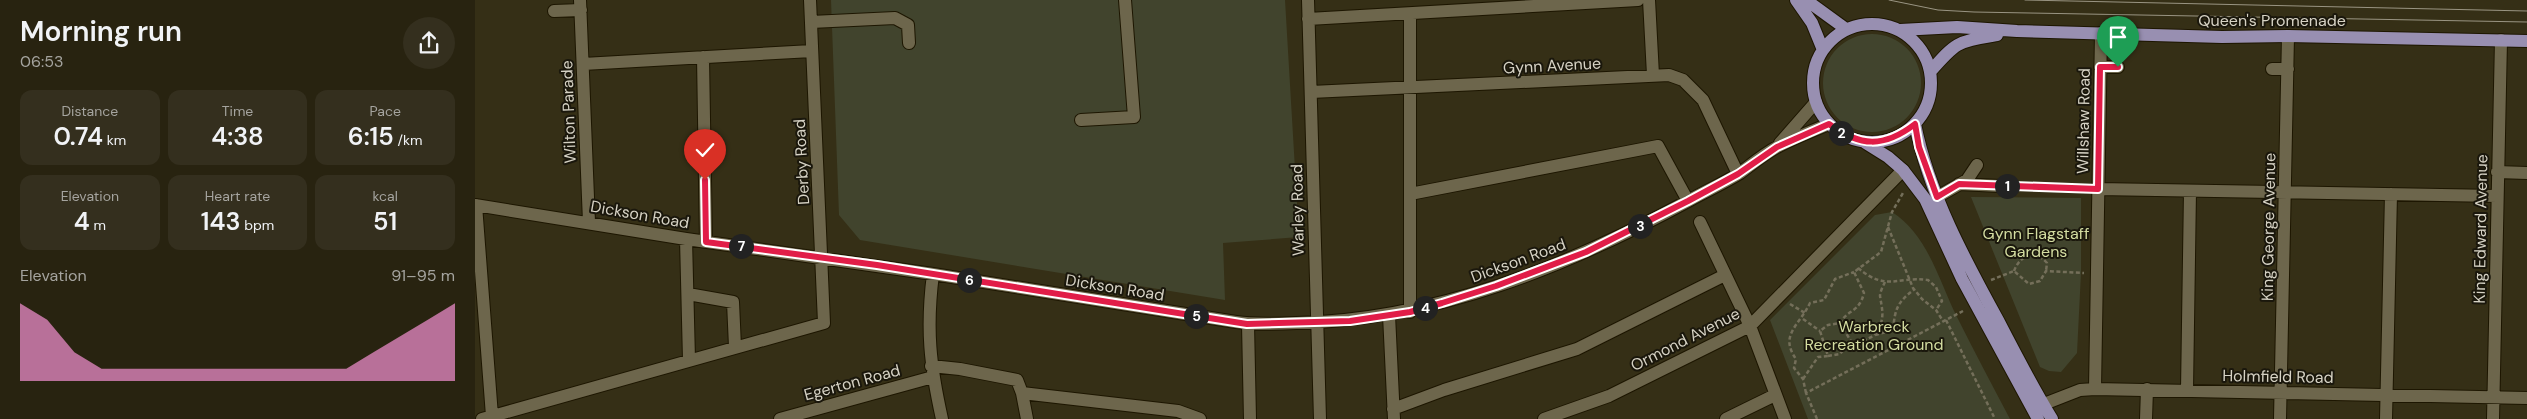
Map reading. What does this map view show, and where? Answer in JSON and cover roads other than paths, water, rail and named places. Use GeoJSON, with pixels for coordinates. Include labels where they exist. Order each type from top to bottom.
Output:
{"type":"FeatureCollection","features":[{"type":"Feature","properties":{"kind":"main road"},"geometry":{"type":"LineString","coordinates":[[1797,0],[1812,23],[1823,50]]}},
{"type":"Feature","properties":{"kind":"main road"},"geometry":{"type":"LineString","coordinates":[[1806,0],[1846,29]]}},
{"type":"Feature","properties":{"kind":"main road"},"geometry":{"type":"LineString","coordinates":[[1862,141],[1888,140],[1902,134],[1915,124],[1929,99],[1930,72],[1924,55],[1914,41],[1900,30],[1881,24],[1863,24],[1846,29],[1832,38],[1823,50],[1813,75],[1816,102],[1829,124],[1844,135],[1862,141],[1888,157],[1908,174],[1925,198],[1967,288],[2038,411],[2052,419]]}},
{"type":"Feature","properties":{"kind":"main road","name":"Queen's Promenade"},"geometry":{"type":"LineString","coordinates":[[1900,30],[1957,27],[2017,31],[2221,37],[2289,36],[2527,41]]}},
{"type":"Feature","properties":{"kind":"main road","name":"Queen's Promenade"},"geometry":{"type":"LineString","coordinates":[[1930,72],[1951,48],[1962,41],[2017,31]]}},
{"type":"Feature","properties":{"kind":"main road"},"geometry":{"type":"LineString","coordinates":[[1915,124],[1919,147],[1937,197],[2038,411]]}},
{"type":"Feature","properties":{"kind":"street","name":"Derby Road"},"geometry":{"type":"LineString","coordinates":[[735,347],[824,322],[810,0]]}},
{"type":"Feature","properties":{"kind":"street"},"geometry":{"type":"LineString","coordinates":[[1081,120],[1133,117],[1125,0]]}},
{"type":"Feature","properties":{"kind":"street","name":"Warley Road"},"geometry":{"type":"LineString","coordinates":[[1308,0],[1313,250],[1318,323],[1320,419]]}},
{"type":"Feature","properties":{"kind":"street"},"geometry":{"type":"LineString","coordinates":[[1308,19],[1410,15],[1638,0]]}},
{"type":"Feature","properties":{"kind":"street"},"geometry":{"type":"LineString","coordinates":[[1649,0],[1653,74]]}},
{"type":"Feature","properties":{"kind":"street"},"geometry":{"type":"LineString","coordinates":[[554,11],[581,5]]}},
{"type":"Feature","properties":{"kind":"street","name":"Wilton Parade"},"geometry":{"type":"LineString","coordinates":[[581,5],[589,222]]}},
{"type":"Feature","properties":{"kind":"street"},"geometry":{"type":"LineString","coordinates":[[1410,15],[1410,312]]}},
{"type":"Feature","properties":{"kind":"street"},"geometry":{"type":"LineString","coordinates":[[811,22],[895,18],[908,25],[909,44]]}},
{"type":"Feature","properties":{"kind":"street","name":"Willshaw Road"},"geometry":{"type":"LineString","coordinates":[[2095,389],[2101,33]]}},
{"type":"Feature","properties":{"kind":"street","name":"King George Avenue"},"geometry":{"type":"LineString","coordinates":[[2279,419],[2289,36]]}},
{"type":"Feature","properties":{"kind":"street","name":"King Edward Avenue"},"geometry":{"type":"LineString","coordinates":[[2493,419],[2501,40]]}},
{"type":"Feature","properties":{"kind":"street"},"geometry":{"type":"LineString","coordinates":[[583,64],[811,51]]}},
{"type":"Feature","properties":{"kind":"street"},"geometry":{"type":"LineString","coordinates":[[703,57],[706,242]]}},
{"type":"Feature","properties":{"kind":"street"},"geometry":{"type":"LineString","coordinates":[[2100,67],[2118,67]]}},
{"type":"Feature","properties":{"kind":"street"},"geometry":{"type":"LineString","coordinates":[[2272,69],[2288,69]]}},
{"type":"Feature","properties":{"kind":"street","name":"Gynn Avenue"},"geometry":{"type":"LineString","coordinates":[[1311,92],[1653,74],[1669,76],[1683,80],[1694,88],[1703,100],[1738,174]]}},
{"type":"Feature","properties":{"kind":"street","name":"Dickson Road"},"geometry":{"type":"LineString","coordinates":[[1777,147],[1816,102]]}},
{"type":"Feature","properties":{"kind":"street","name":"Dickson Road"},"geometry":{"type":"LineString","coordinates":[[475,205],[706,242],[933,274],[1247,324],[1318,323],[1410,312],[1496,286],[1550,267],[1586,252],[1688,201],[1738,174],[1777,147],[1829,124]]}},
{"type":"Feature","properties":{"kind":"street"},"geometry":{"type":"LineString","coordinates":[[1410,194],[1658,146],[1688,201]]}},
{"type":"Feature","properties":{"kind":"street"},"geometry":{"type":"LineString","coordinates":[[1937,197],[1967,180],[1977,165]]}},
{"type":"Feature","properties":{"kind":"street"},"geometry":{"type":"LineString","coordinates":[[2497,172],[2527,173]]}},
{"type":"Feature","properties":{"kind":"street","name":"Ormond Avenue"},"geometry":{"type":"LineString","coordinates":[[1544,419],[1609,396],[1750,326],[1908,174]]}},
{"type":"Feature","properties":{"kind":"street"},"geometry":{"type":"LineString","coordinates":[[1959,184],[2000,186]]}},
{"type":"Feature","properties":{"kind":"street"},"geometry":{"type":"LineString","coordinates":[[2098,189],[2497,196]]}},
{"type":"Feature","properties":{"kind":"street"},"geometry":{"type":"LineString","coordinates":[[2187,390],[2190,191]]}},
{"type":"Feature","properties":{"kind":"street"},"geometry":{"type":"LineString","coordinates":[[2386,419],[2391,194]]}},
{"type":"Feature","properties":{"kind":"street"},"geometry":{"type":"LineString","coordinates":[[475,205],[480,325],[487,417],[735,347],[733,302],[688,294]]}},
{"type":"Feature","properties":{"kind":"street"},"geometry":{"type":"LineString","coordinates":[[1700,222],[1750,326],[1785,419]]}},
{"type":"Feature","properties":{"kind":"street"},"geometry":{"type":"LineString","coordinates":[[687,239],[689,360]]}},
{"type":"Feature","properties":{"kind":"street"},"geometry":{"type":"LineString","coordinates":[[933,274],[928,311],[932,371],[942,419]]}},
{"type":"Feature","properties":{"kind":"street"},"geometry":{"type":"LineString","coordinates":[[1389,315],[1393,414],[1444,390],[1577,349],[1725,275]]}},
{"type":"Feature","properties":{"kind":"street"},"geometry":{"type":"LineString","coordinates":[[1247,324],[1250,419]]}},
{"type":"Feature","properties":{"kind":"street"},"geometry":{"type":"LineString","coordinates":[[932,371],[960,369],[1017,380],[1022,393],[1027,419]]}},
{"type":"Feature","properties":{"kind":"street","name":"Egerton Road"},"geometry":{"type":"LineString","coordinates":[[780,419],[932,371]]}},
{"type":"Feature","properties":{"kind":"street","name":"Holmfield Road"},"geometry":{"type":"LineString","coordinates":[[2038,411],[2080,390],[2095,389],[2527,398]]}},
{"type":"Feature","properties":{"kind":"street"},"geometry":{"type":"LineString","coordinates":[[2146,419],[2147,389]]}},
{"type":"Feature","properties":{"kind":"street"},"geometry":{"type":"LineString","coordinates":[[1022,393],[1179,411],[1200,419]]}},
{"type":"Feature","properties":{"kind":"street"},"geometry":{"type":"LineString","coordinates":[[1726,419],[1775,395]]}},
{"type":"Feature","properties":{"kind":"tram line"},"geometry":{"type":"LineString","coordinates":[[1889,0],[1938,10],[1974,12],[2527,22]]}},
{"type":"Feature","properties":{"kind":"tram line"},"geometry":{"type":"LineString","coordinates":[[2025,0],[2527,11]]}},
{"type":"Feature","properties":{"kind":"park label","name":"Gynn Flagstaff Gardens"},"geometry":{"type":"Point","coordinates":[2036,242]}},
{"type":"Feature","properties":{"kind":"park label","name":"Warbreck Recreation Ground"},"geometry":{"type":"Point","coordinates":[1874,335]}}]}
